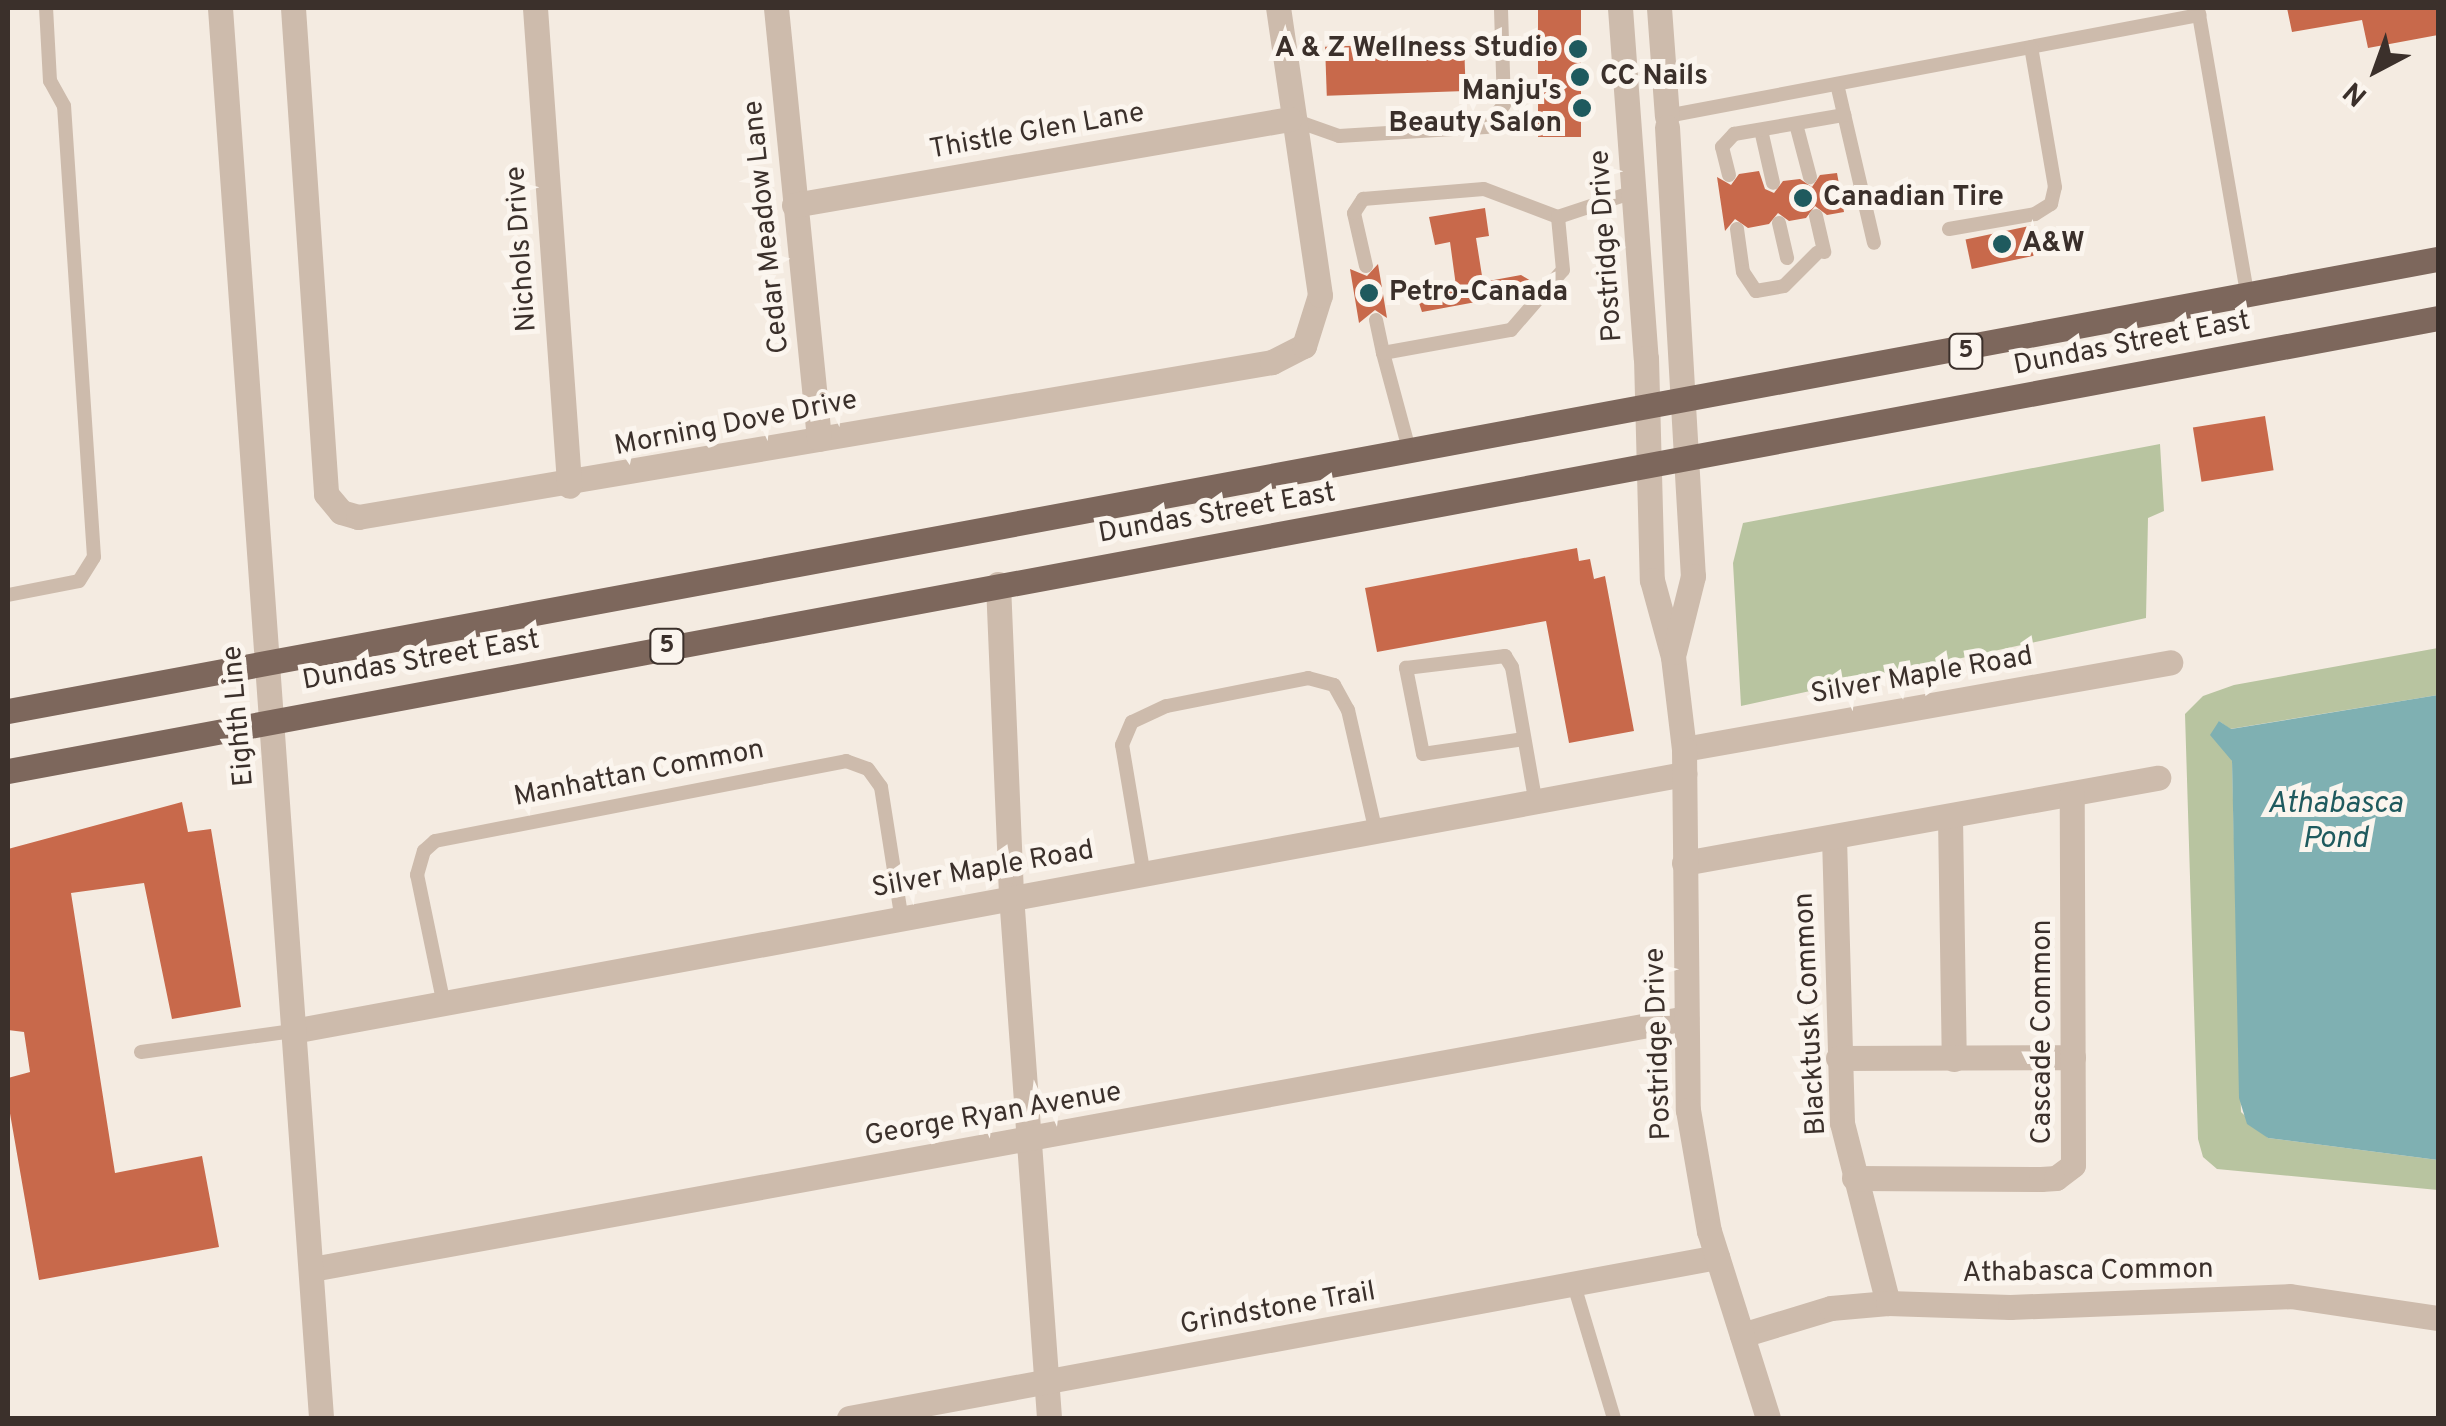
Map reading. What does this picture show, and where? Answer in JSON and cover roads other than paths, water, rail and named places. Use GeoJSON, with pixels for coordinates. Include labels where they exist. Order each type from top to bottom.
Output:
{"type":"FeatureCollection","features":[{"type":"Feature","properties":{"kind":"main road","name":"Dundas Street East"},"geometry":{"type":"LineString","coordinates":[[8,712],[1684,404],[2438,260]]}},
{"type":"Feature","properties":{"kind":"main road","name":"Dundas Street East"},"geometry":{"type":"LineString","coordinates":[[8,771],[2438,318]]}},
{"type":"Feature","properties":{"kind":"street","name":"Eighth Line"},"geometry":{"type":"LineString","coordinates":[[220,8],[267,664],[267,720],[322,1418]]}},
{"type":"Feature","properties":{"kind":"street","name":"Morning Dove Drive"},"geometry":{"type":"LineString","coordinates":[[293,8],[308,283],[330,502],[358,516],[568,486],[1272,362],[1304,346],[1320,294],[1290,119],[1278,8]]}},
{"type":"Feature","properties":{"kind":"street","name":"Nichols Drive"},"geometry":{"type":"LineString","coordinates":[[535,8],[568,486]]}},
{"type":"Feature","properties":{"kind":"street","name":"Cedar Meadow Lane"},"geometry":{"type":"LineString","coordinates":[[776,8],[819,440]]}},
{"type":"Feature","properties":{"kind":"street","name":"Postridge Drive"},"geometry":{"type":"LineString","coordinates":[[1620,8],[1646,410],[1652,580],[1673,657],[1684,761],[1686,1018],[1692,1148],[1716,1257],[1768,1418]]}},
{"type":"Feature","properties":{"kind":"street","name":"Postridge Drive"},"geometry":{"type":"LineString","coordinates":[[1659,8],[1693,576],[1673,657]]}},
{"type":"Feature","properties":{"kind":"street","name":"Thistle Glen Lane"},"geometry":{"type":"LineString","coordinates":[[794,206],[1290,119]]}},
{"type":"Feature","properties":{"kind":"street"},"geometry":{"type":"LineString","coordinates":[[998,584],[1011,895],[1050,1418]]}},
{"type":"Feature","properties":{"kind":"street","name":"Silver Maple Road"},"geometry":{"type":"LineString","coordinates":[[293,1031],[1536,798],[1684,761],[2170,662]]}},
{"type":"Feature","properties":{"kind":"street"},"geometry":{"type":"LineString","coordinates":[[1684,863],[2158,778]]}},
{"type":"Feature","properties":{"kind":"street","name":"Cascade Common"},"geometry":{"type":"LineString","coordinates":[[1854,1178],[2010,1181],[2067,1173],[2075,1154],[2072,794]]}},
{"type":"Feature","properties":{"kind":"street"},"geometry":{"type":"LineString","coordinates":[[1950,817],[1954,1058]]}},
{"type":"Feature","properties":{"kind":"street","name":"Blacktusk Common"},"geometry":{"type":"LineString","coordinates":[[1834,837],[1838,1058],[1854,1178],[1888,1302]]}},
{"type":"Feature","properties":{"kind":"street","name":"George Ryan Avenue"},"geometry":{"type":"LineString","coordinates":[[312,1269],[1686,1018]]}},
{"type":"Feature","properties":{"kind":"street"},"geometry":{"type":"LineString","coordinates":[[1838,1058],[2073,1056]]}},
{"type":"Feature","properties":{"kind":"street","name":"Grindstone Trail"},"geometry":{"type":"LineString","coordinates":[[850,1418],[1716,1257]]}},
{"type":"Feature","properties":{"kind":"street","name":"Athabasca Common"},"geometry":{"type":"LineString","coordinates":[[1742,1336],[1831,1308],[1888,1302],[2010,1307],[2290,1296],[2438,1318]]}},
{"type":"Feature","properties":{"kind":"lane"},"geometry":{"type":"LineString","coordinates":[[8,595],[79,581],[94,556],[64,106],[50,81],[46,8]]}},
{"type":"Feature","properties":{"kind":"lane"},"geometry":{"type":"LineString","coordinates":[[1290,119],[1339,136],[1486,127],[1504,105],[1501,8]]}},
{"type":"Feature","properties":{"kind":"lane"},"geometry":{"type":"LineString","coordinates":[[1667,121],[2198,11],[2248,298]]}},
{"type":"Feature","properties":{"kind":"lane"},"geometry":{"type":"LineString","coordinates":[[1950,229],[2035,214],[2051,204],[2056,188],[2031,47]]}},
{"type":"Feature","properties":{"kind":"lane"},"geometry":{"type":"LineString","coordinates":[[1837,84],[1874,243]]}},
{"type":"Feature","properties":{"kind":"lane"},"geometry":{"type":"LineString","coordinates":[[1729,175],[1722,147],[1734,134],[1844,116]]}},
{"type":"Feature","properties":{"kind":"lane"},"geometry":{"type":"LineString","coordinates":[[1796,124],[1810,177]]}},
{"type":"Feature","properties":{"kind":"lane"},"geometry":{"type":"LineString","coordinates":[[1761,130],[1773,183]]}},
{"type":"Feature","properties":{"kind":"lane"},"geometry":{"type":"LineString","coordinates":[[1366,266],[1354,212],[1364,199],[1484,189],[1558,217],[1633,192]]}},
{"type":"Feature","properties":{"kind":"lane"},"geometry":{"type":"LineString","coordinates":[[1737,230],[1743,272],[1756,292],[1784,286],[1821,252],[1816,216]]}},
{"type":"Feature","properties":{"kind":"lane"},"geometry":{"type":"LineString","coordinates":[[1383,353],[1511,330],[1563,270],[1558,217]]}},
{"type":"Feature","properties":{"kind":"lane"},"geometry":{"type":"LineString","coordinates":[[1779,223],[1787,258]]}},
{"type":"Feature","properties":{"kind":"lane"},"geometry":{"type":"LineString","coordinates":[[1376,320],[1410,454]]}},
{"type":"Feature","properties":{"kind":"lane"},"geometry":{"type":"LineString","coordinates":[[1524,739],[1423,754],[1406,668],[1505,656],[1524,739],[1536,798]]}},
{"type":"Feature","properties":{"kind":"lane"},"geometry":{"type":"LineString","coordinates":[[1143,870],[1122,746],[1132,722],[1168,706],[1308,678],[1334,684],[1348,710],[1375,828]]}},
{"type":"Feature","properties":{"kind":"lane","name":"Manhattan Common"},"geometry":{"type":"LineString","coordinates":[[443,1000],[417,875],[424,851],[435,841],[808,768],[846,761],[876,777],[901,915]]}},
{"type":"Feature","properties":{"kind":"lane"},"geometry":{"type":"LineString","coordinates":[[141,1052],[293,1031]]}},
{"type":"Feature","properties":{"kind":"lane"},"geometry":{"type":"LineString","coordinates":[[1574,1285],[1614,1418]]}},
{"type":"Feature","properties":{"kind":"water","name":"Athabasca Pond"},"geometry":{"type":"Polygon","coordinates":[[[2438,695],[2438,1160],[2268,1138],[2247,1124],[2239,1098],[2232,761],[2210,735],[2219,721],[2231,729],[2438,695]]]}},
{"type":"Feature","properties":{"kind":"place","name":"A & Z Wellness Studio"},"geometry":{"type":"Point","coordinates":[1578,49]}},
{"type":"Feature","properties":{"kind":"place","name":"CC Nails"},"geometry":{"type":"Point","coordinates":[1580,77]}},
{"type":"Feature","properties":{"kind":"place","name":"Manju's Beauty Salon"},"geometry":{"type":"Point","coordinates":[1582,108]}},
{"type":"Feature","properties":{"kind":"place","name":"Canadian Tire"},"geometry":{"type":"Point","coordinates":[1803,198]}},
{"type":"Feature","properties":{"kind":"place","name":"A&W"},"geometry":{"type":"Point","coordinates":[2002,244]}},
{"type":"Feature","properties":{"kind":"place","name":"Petro-Canada"},"geometry":{"type":"Point","coordinates":[1369,293]}}]}
